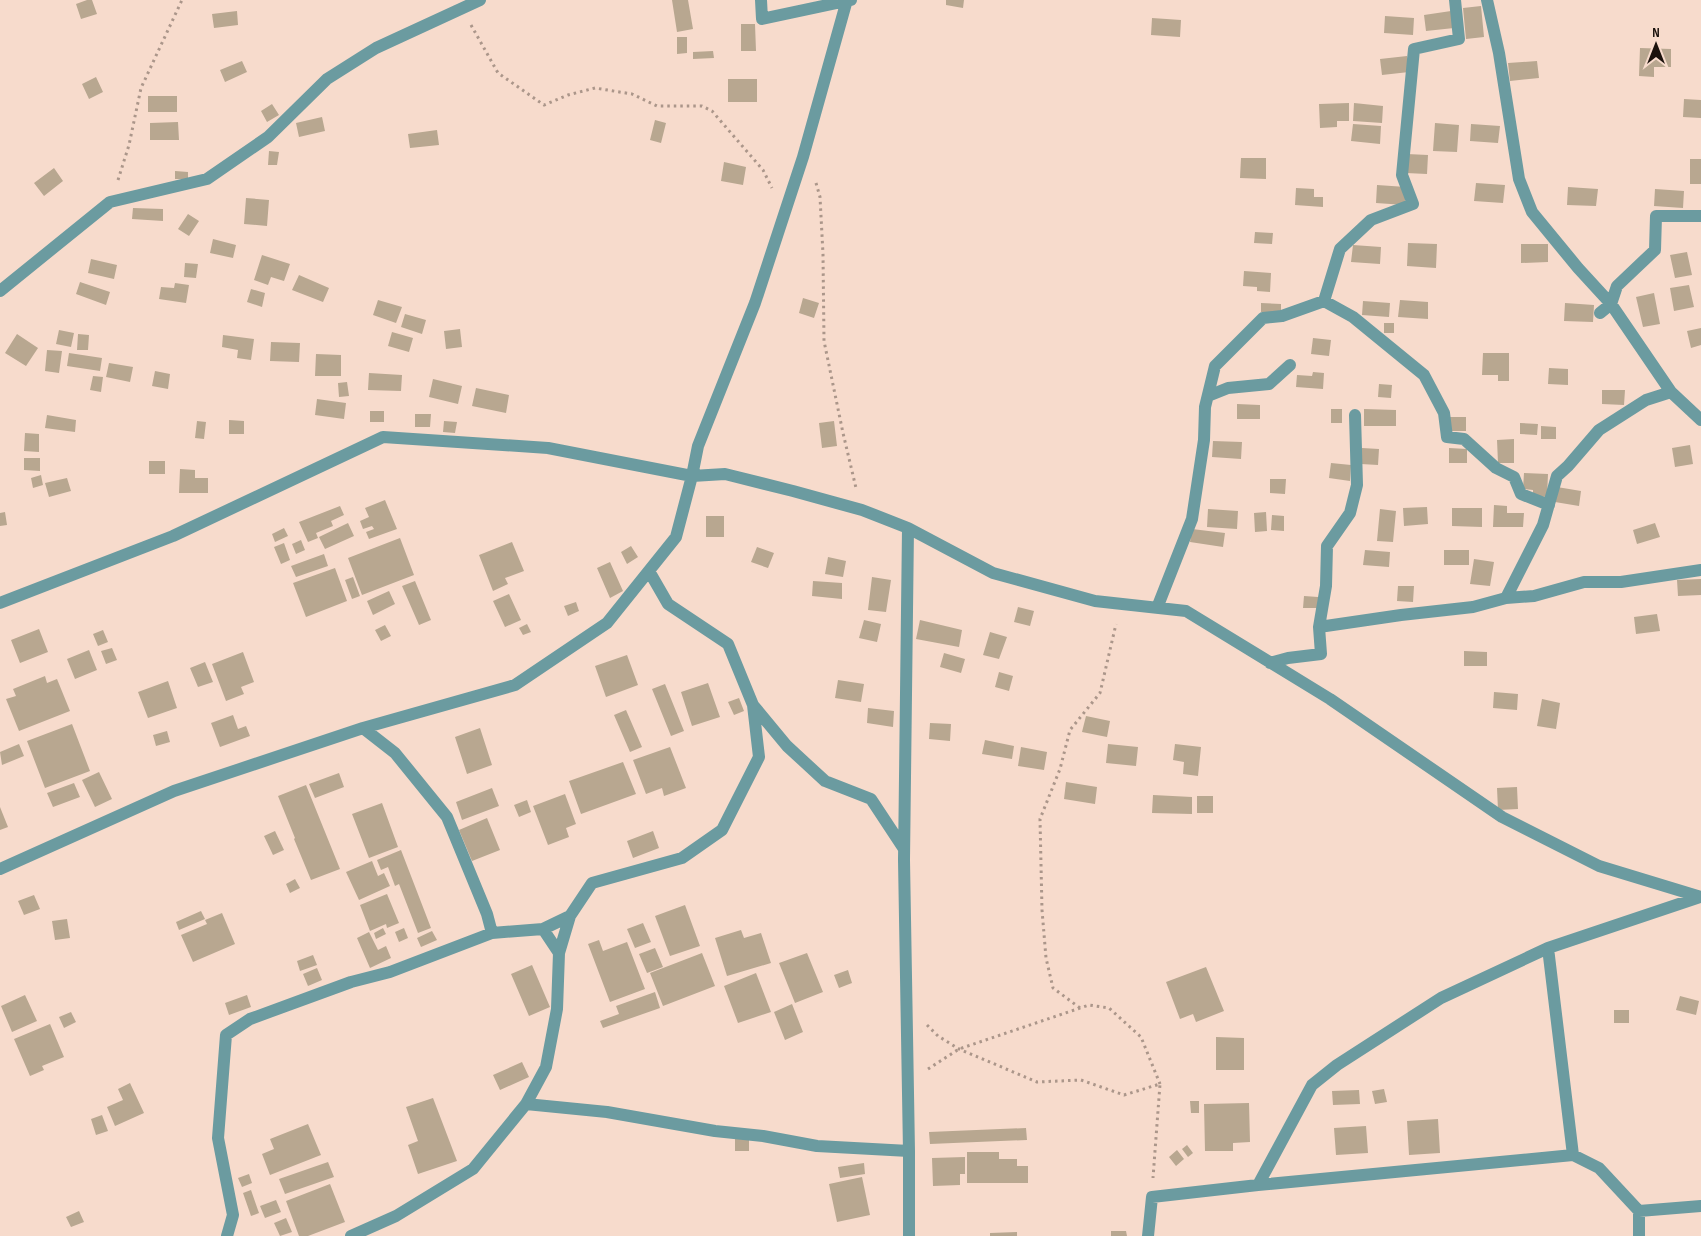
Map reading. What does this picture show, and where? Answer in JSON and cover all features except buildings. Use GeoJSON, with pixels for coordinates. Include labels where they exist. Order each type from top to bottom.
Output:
{"type":"FeatureCollection","features":[{"type":"Feature","properties":{"kind":"street"},"geometry":{"type":"LineString","coordinates":[[0,291],[110,202],[207,179],[268,137],[327,79],[376,48],[480,0]]}},
{"type":"Feature","properties":{"kind":"street"},"geometry":{"type":"LineString","coordinates":[[0,869],[174,791],[363,728],[515,685],[607,623],[676,538],[698,446],[755,303],[803,157],[848,1],[762,19],[761,0]]}},
{"type":"Feature","properties":{"kind":"street"},"geometry":{"type":"LineString","coordinates":[[1324,301],[1340,248],[1372,220],[1413,204],[1402,175],[1414,49],[1458,39],[1455,0]]}},
{"type":"Feature","properties":{"kind":"street"},"geometry":{"type":"LineString","coordinates":[[1487,0],[1499,52],[1519,179],[1532,212],[1578,268],[1611,304],[1671,392],[1701,420]]}},
{"type":"Feature","properties":{"kind":"street"},"geometry":{"type":"LineString","coordinates":[[1600,313],[1611,304],[1617,286],[1655,250],[1656,216],[1701,216]]}},
{"type":"Feature","properties":{"kind":"street"},"geometry":{"type":"LineString","coordinates":[[1157,608],[1192,519],[1204,440],[1204,407],[1215,366],[1263,318],[1282,316],[1324,301]]}},
{"type":"Feature","properties":{"kind":"street"},"geometry":{"type":"LineString","coordinates":[[1324,301],[1353,318],[1424,375],[1444,413],[1447,437],[1464,439],[1496,468],[1514,477],[1521,494],[1549,505]]}},
{"type":"Feature","properties":{"kind":"street"},"geometry":{"type":"LineString","coordinates":[[1208,396],[1228,388],[1269,384],[1290,365]]}},
{"type":"Feature","properties":{"kind":"street"},"geometry":{"type":"LineString","coordinates":[[1506,598],[1543,525],[1557,476],[1568,466],[1598,430],[1646,400],[1671,392]]}},
{"type":"Feature","properties":{"kind":"street"},"geometry":{"type":"LineString","coordinates":[[1270,663],[1288,658],[1321,654],[1319,627],[1326,586],[1328,546],[1350,512],[1357,485],[1355,414]]}},
{"type":"Feature","properties":{"kind":"street"},"geometry":{"type":"LineString","coordinates":[[0,603],[173,536],[383,437],[548,448],[692,476],[725,474],[862,510],[908,528],[993,573],[1096,600],[1186,611],[1330,699],[1502,817],[1599,866],[1700,897]]}},
{"type":"Feature","properties":{"kind":"street"},"geometry":{"type":"LineString","coordinates":[[908,528],[904,849],[909,1236]]}},
{"type":"Feature","properties":{"kind":"street"},"geometry":{"type":"LineString","coordinates":[[1319,627],[1473,607],[1506,598],[1534,596],[1584,582],[1621,582],[1701,570]]}},
{"type":"Feature","properties":{"kind":"street"},"geometry":{"type":"LineString","coordinates":[[351,1236],[396,1216],[473,1169],[526,1104],[546,1067],[558,1009],[559,954],[570,916],[592,883],[682,858],[722,830],[758,757],[753,705],[728,644],[668,604],[649,572]]}},
{"type":"Feature","properties":{"kind":"street"},"geometry":{"type":"LineString","coordinates":[[753,705],[787,746],[825,781],[871,799],[904,849]]}},
{"type":"Feature","properties":{"kind":"street"},"geometry":{"type":"LineString","coordinates":[[363,728],[396,753],[447,817],[488,914],[492,933]]}},
{"type":"Feature","properties":{"kind":"street"},"geometry":{"type":"LineString","coordinates":[[1258,1185],[1312,1086],[1337,1065],[1442,998],[1548,948],[1700,897]]}},
{"type":"Feature","properties":{"kind":"street"},"geometry":{"type":"LineString","coordinates":[[227,1236],[233,1215],[218,1138],[226,1035],[250,1019],[351,982],[390,972],[492,933],[543,929],[570,916]]}},
{"type":"Feature","properties":{"kind":"street"},"geometry":{"type":"LineString","coordinates":[[543,929],[559,954]]}},
{"type":"Feature","properties":{"kind":"street"},"geometry":{"type":"LineString","coordinates":[[1548,948],[1573,1155]]}},
{"type":"Feature","properties":{"kind":"street"},"geometry":{"type":"LineString","coordinates":[[526,1104],[607,1112],[817,1146],[909,1151]]}},
{"type":"Feature","properties":{"kind":"street"},"geometry":{"type":"LineString","coordinates":[[1148,1236],[1152,1197],[1573,1155],[1599,1168],[1639,1211],[1639,1236]]}},
{"type":"Feature","properties":{"kind":"street"},"geometry":{"type":"LineString","coordinates":[[1639,1211],[1701,1206]]}},
{"type":"Feature","properties":{"kind":"path"},"geometry":{"type":"LineString","coordinates":[[110,202],[129,145],[141,88],[182,0]]}},
{"type":"Feature","properties":{"kind":"path"},"geometry":{"type":"LineString","coordinates":[[462,8],[498,72],[544,105],[568,95],[595,88],[632,94],[657,106],[702,106],[712,111],[763,170],[784,213]]}},
{"type":"Feature","properties":{"kind":"path"},"geometry":{"type":"LineString","coordinates":[[815,180],[820,197],[824,341],[843,433],[862,510]]}},
{"type":"Feature","properties":{"kind":"path"},"geometry":{"type":"LineString","coordinates":[[1080,1008],[1053,988],[1046,958],[1042,910],[1040,819],[1060,769],[1070,730],[1100,693],[1122,604]]}},
{"type":"Feature","properties":{"kind":"path"},"geometry":{"type":"LineString","coordinates":[[907,1005],[938,1036],[959,1049],[1037,1082],[1081,1080],[1124,1095],[1160,1084]]}},
{"type":"Feature","properties":{"kind":"path"},"geometry":{"type":"LineString","coordinates":[[908,1081],[959,1049],[1089,1005],[1109,1008],[1141,1037],[1160,1084],[1152,1197]]}}]}
